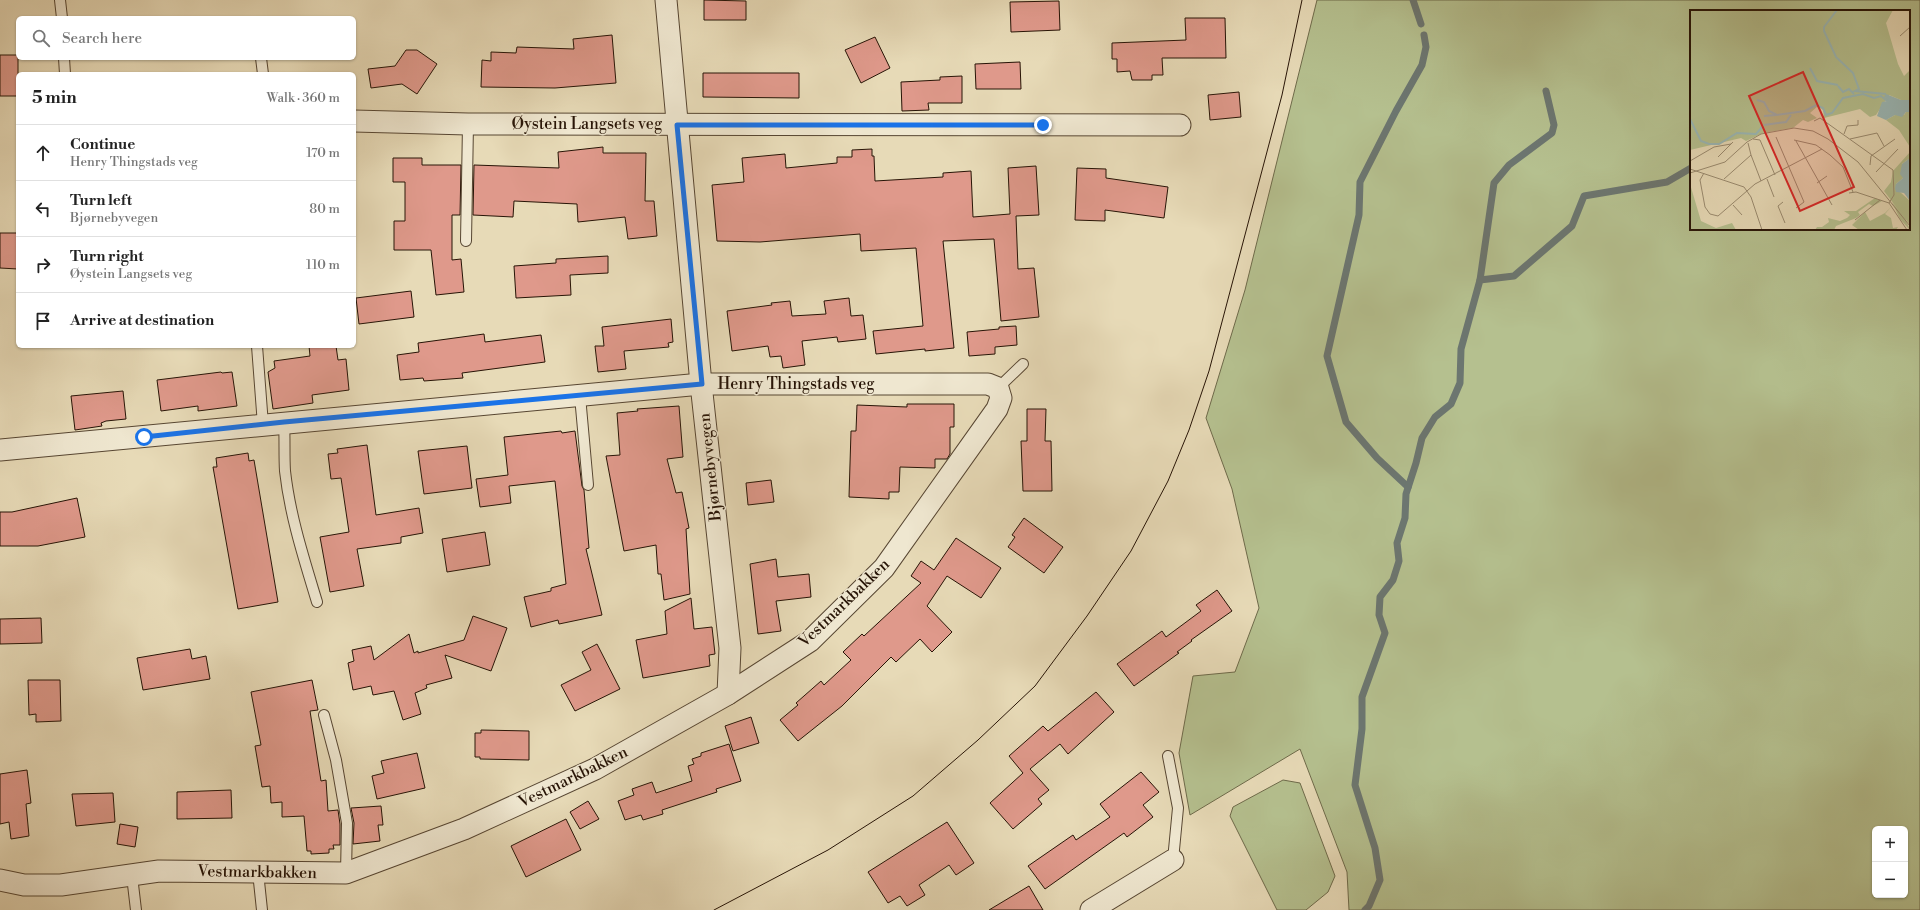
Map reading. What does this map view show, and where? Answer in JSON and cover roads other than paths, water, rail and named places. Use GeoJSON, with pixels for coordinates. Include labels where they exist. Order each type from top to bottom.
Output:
{"type":"FeatureCollection","features":[{"type":"Feature","properties":{"kind":"street","name":"Bjørnebyvegen"},"geometry":{"type":"LineString","coordinates":[[666,0],[702,384],[730,648],[728,694]]}},
{"type":"Feature","properties":{"kind":"street","name":"Øystein Langsets veg"},"geometry":{"type":"LineString","coordinates":[[356,121],[468,124],[1180,125]]}},
{"type":"Feature","properties":{"kind":"street","name":"Henry Thingstads veg"},"geometry":{"type":"LineString","coordinates":[[0,450],[284,422],[702,384],[988,384],[998,388]]}},
{"type":"Feature","properties":{"kind":"street","name":"Vestmarkbakken"},"geometry":{"type":"LineString","coordinates":[[0,880],[24,885],[61,885],[159,871],[346,873],[464,829],[595,769],[728,694],[810,641],[884,568],[997,409],[1001,398],[998,388]]}},
{"type":"Feature","properties":{"kind":"street"},"geometry":{"type":"LineString","coordinates":[[1091,910],[1173,860]]}},
{"type":"Feature","properties":{"kind":"lane"},"geometry":{"type":"LineString","coordinates":[[60,0],[62,16]]}},
{"type":"Feature","properties":{"kind":"lane"},"geometry":{"type":"LineString","coordinates":[[64,60],[65,72]]}},
{"type":"Feature","properties":{"kind":"lane"},"geometry":{"type":"LineString","coordinates":[[261,60],[263,72]]}},
{"type":"Feature","properties":{"kind":"lane"},"geometry":{"type":"LineString","coordinates":[[466,241],[468,124]]}},
{"type":"Feature","properties":{"kind":"lane"},"geometry":{"type":"LineString","coordinates":[[257,348],[264,425]]}},
{"type":"Feature","properties":{"kind":"lane"},"geometry":{"type":"LineString","coordinates":[[998,388],[1023,364]]}},
{"type":"Feature","properties":{"kind":"lane"},"geometry":{"type":"LineString","coordinates":[[580,396],[588,485]]}},
{"type":"Feature","properties":{"kind":"lane"},"geometry":{"type":"LineString","coordinates":[[284,422],[285,471],[292,514],[317,602]]}},
{"type":"Feature","properties":{"kind":"lane"},"geometry":{"type":"LineString","coordinates":[[324,716],[336,760],[347,823],[346,873]]}},
{"type":"Feature","properties":{"kind":"lane"},"geometry":{"type":"LineString","coordinates":[[1168,756],[1178,808],[1173,860]]}},
{"type":"Feature","properties":{"kind":"lane"},"geometry":{"type":"LineString","coordinates":[[258,872],[262,910]]}},
{"type":"Feature","properties":{"kind":"lane"},"geometry":{"type":"LineString","coordinates":[[132,876],[136,910]]}},
{"type":"Feature","properties":{"kind":"waterway"},"geometry":{"type":"LineString","coordinates":[[1413,0],[1421,24]]}},
{"type":"Feature","properties":{"kind":"waterway"},"geometry":{"type":"LineString","coordinates":[[1408,487],[1377,458],[1346,422],[1327,356],[1359,215],[1360,182],[1396,111],[1422,65],[1426,47],[1424,35]]}},
{"type":"Feature","properties":{"kind":"waterway"},"geometry":{"type":"LineString","coordinates":[[1480,280],[1494,183],[1509,165],[1552,133],[1554,125],[1546,91]]}},
{"type":"Feature","properties":{"kind":"waterway"},"geometry":{"type":"LineString","coordinates":[[1365,910],[1369,906],[1380,880],[1375,848],[1355,785],[1362,729],[1362,697],[1385,633],[1379,615],[1380,597],[1393,580],[1399,561],[1397,543],[1405,518],[1406,494],[1422,438],[1435,417],[1451,404],[1460,383],[1461,349],[1480,280],[1514,276],[1572,226],[1584,196],[1667,182],[1690,169]]}},
{"type":"Feature","properties":{"kind":"tram line"},"geometry":{"type":"LineString","coordinates":[[714,910],[828,850],[913,796],[978,740],[1035,686],[1087,616],[1131,551],[1168,481],[1189,430],[1209,371],[1282,95],[1302,0]]}}]}
